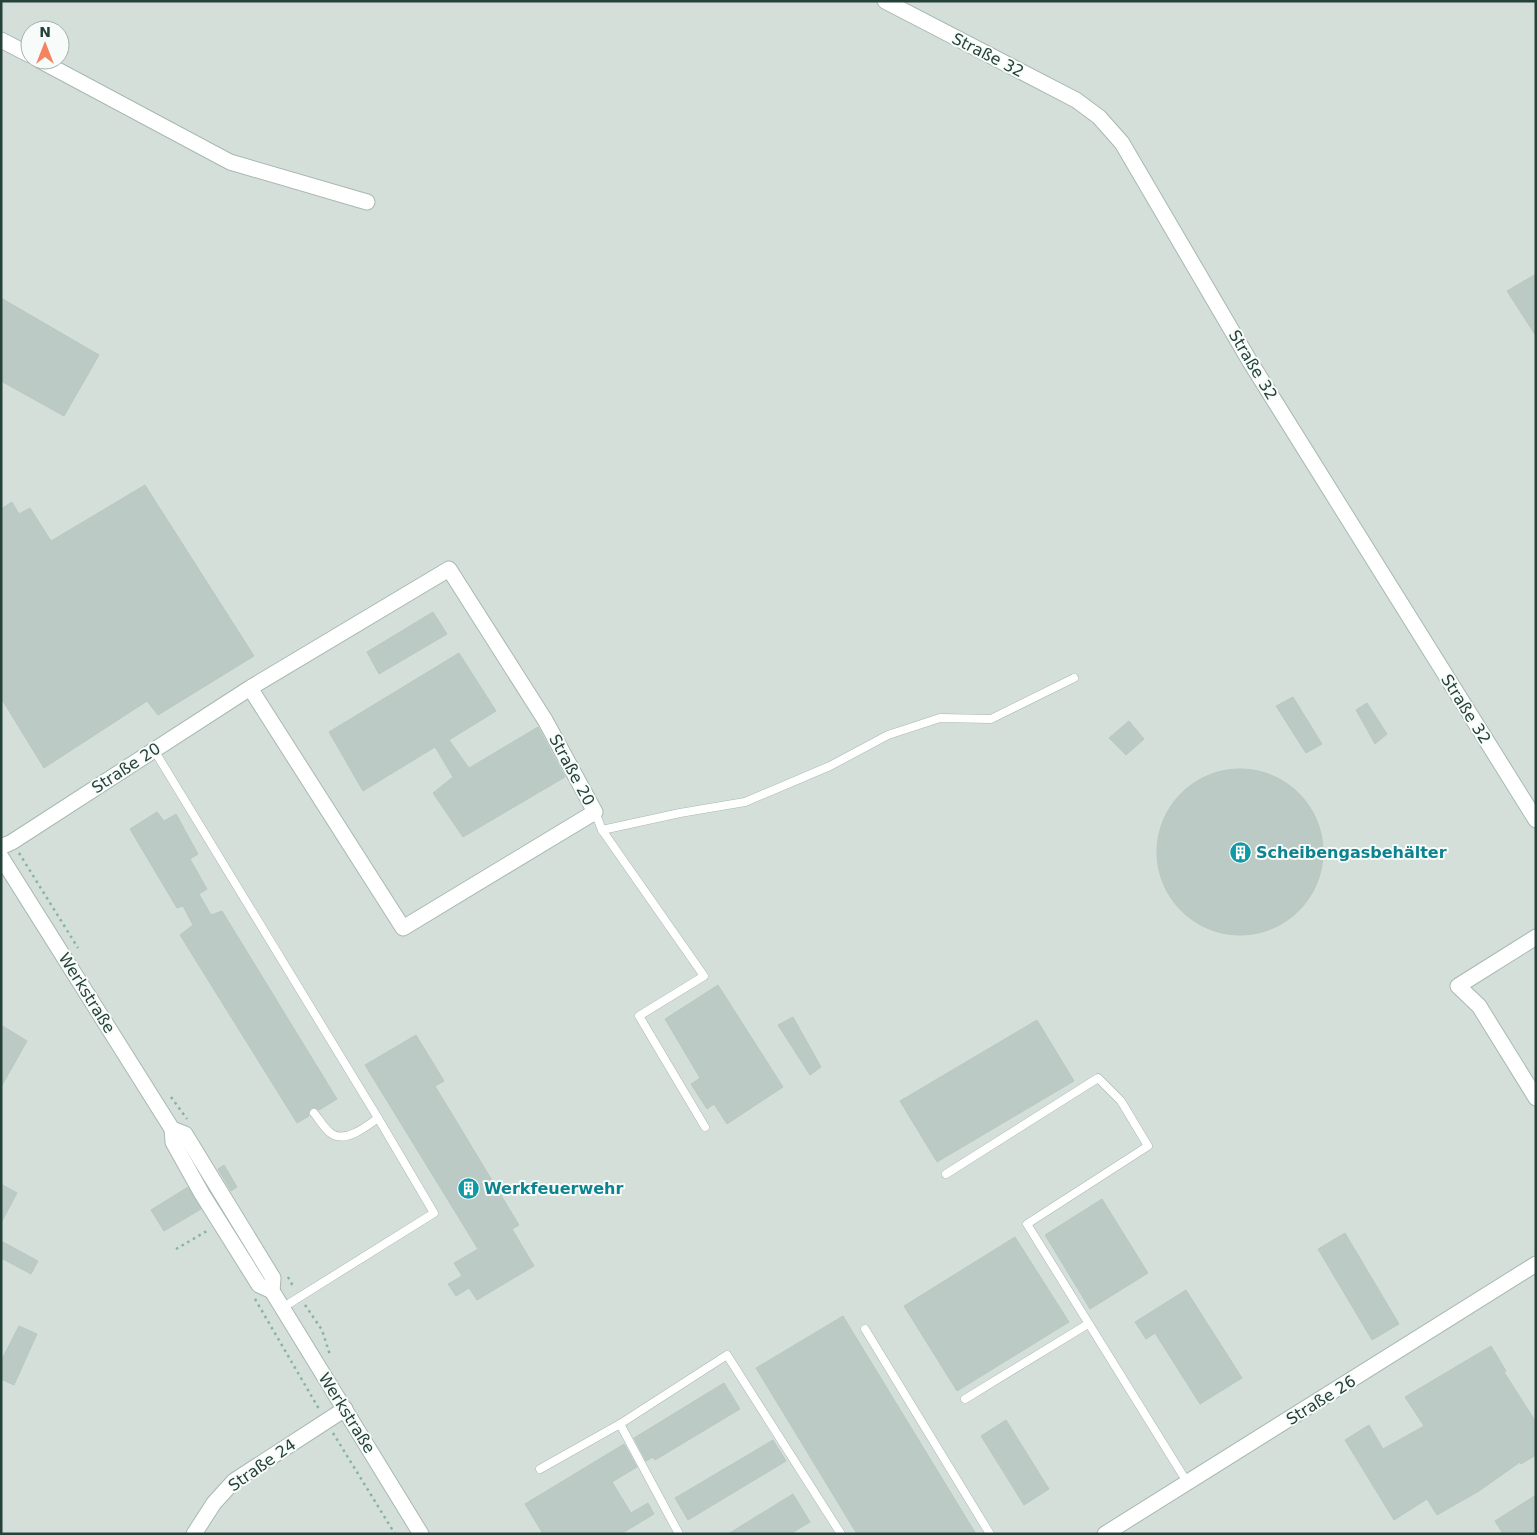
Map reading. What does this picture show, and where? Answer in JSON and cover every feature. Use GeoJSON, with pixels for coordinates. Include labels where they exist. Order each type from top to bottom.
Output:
{"type":"FeatureCollection","features":[{"type":"Feature","properties":{"kind":"street","name":"Straße 32"},"geometry":{"type":"LineString","coordinates":[[885,1],[1076,100],[1100,117],[1122,143],[1259,376],[1536,820]]}},
{"type":"Feature","properties":{"kind":"street"},"geometry":{"type":"LineString","coordinates":[[1,40],[20,50]]}},
{"type":"Feature","properties":{"kind":"street"},"geometry":{"type":"LineString","coordinates":[[58,70],[230,162],[367,202]]}},
{"type":"Feature","properties":{"kind":"street","name":"Straße 20"},"geometry":{"type":"LineString","coordinates":[[7,844],[250,688],[449,569],[545,720],[595,812],[403,928],[250,688]]}},
{"type":"Feature","properties":{"kind":"street","name":"Werkstraße"},"geometry":{"type":"LineString","coordinates":[[1,857],[172,1130],[173,1142],[202,1194],[260,1285],[272,1292],[422,1534]]}},
{"type":"Feature","properties":{"kind":"street"},"geometry":{"type":"LineString","coordinates":[[1536,937],[1458,986],[1479,1006],[1536,1098]]}},
{"type":"Feature","properties":{"kind":"street","name":"Straße 26"},"geometry":{"type":"LineString","coordinates":[[1105,1534],[1536,1264]]}},
{"type":"Feature","properties":{"kind":"street","name":"Straße 24"},"geometry":{"type":"LineString","coordinates":[[194,1534],[214,1503],[234,1481],[344,1409]]}},
{"type":"Feature","properties":{"kind":"lane"},"geometry":{"type":"LineString","coordinates":[[602,830],[680,812],[745,802],[830,766],[888,735],[940,718],[991,719],[1074,678]]}},
{"type":"Feature","properties":{"kind":"lane"},"geometry":{"type":"LineString","coordinates":[[154,750],[434,1213],[282,1308]]}},
{"type":"Feature","properties":{"kind":"lane"},"geometry":{"type":"LineString","coordinates":[[595,812],[602,830],[704,976],[639,1016],[705,1127]]}},
{"type":"Feature","properties":{"kind":"lane"},"geometry":{"type":"LineString","coordinates":[[946,1174],[1098,1078],[1121,1101],[1148,1146],[1027,1224],[1186,1482]]}},
{"type":"Feature","properties":{"kind":"lane"},"geometry":{"type":"LineString","coordinates":[[314,1113],[331,1133],[338,1136],[351,1134],[378,1118]]}},
{"type":"Feature","properties":{"kind":"lane"},"geometry":{"type":"LineString","coordinates":[[965,1398],[1088,1324]]}},
{"type":"Feature","properties":{"kind":"lane"},"geometry":{"type":"LineString","coordinates":[[865,1329],[990,1534]]}},
{"type":"Feature","properties":{"kind":"lane"},"geometry":{"type":"LineString","coordinates":[[540,1469],[620,1424],[727,1355],[841,1534]]}},
{"type":"Feature","properties":{"kind":"lane"},"geometry":{"type":"LineString","coordinates":[[620,1424],[679,1534]]}},
{"type":"Feature","properties":{"kind":"path"},"geometry":{"type":"LineString","coordinates":[[7,844],[79,950]]}},
{"type":"Feature","properties":{"kind":"path"},"geometry":{"type":"LineString","coordinates":[[167,1092],[188,1120]]}},
{"type":"Feature","properties":{"kind":"path"},"geometry":{"type":"LineString","coordinates":[[176,1249],[213,1228]]}},
{"type":"Feature","properties":{"kind":"path"},"geometry":{"type":"LineString","coordinates":[[284,1272],[322,1330],[331,1361]]}},
{"type":"Feature","properties":{"kind":"path"},"geometry":{"type":"LineString","coordinates":[[252,1295],[395,1534]]}},
{"type":"Feature","properties":{"kind":"shaded area"},"geometry":{"type":"Polygon","coordinates":[[[1,1],[1536,1],[1536,1534],[1,1534],[1,1]]]}},
{"type":"Feature","properties":{"kind":"building"},"geometry":{"type":"Polygon","coordinates":[[[1536,274],[1536,336],[1507,291],[1536,274]]]}},
{"type":"Feature","properties":{"kind":"building"},"geometry":{"type":"Polygon","coordinates":[[[1,298],[99,355],[64,416],[1,381],[1,298]]]}},
{"type":"Feature","properties":{"kind":"building"},"geometry":{"type":"Polygon","coordinates":[[[145,485],[254,656],[158,715],[147,701],[44,768],[1,698],[1,509],[12,502],[19,514],[30,508],[51,541],[145,485]]]}},
{"type":"Feature","properties":{"kind":"building"},"geometry":{"type":"Polygon","coordinates":[[[433,612],[447,634],[379,674],[367,652],[433,612]]]}},
{"type":"Feature","properties":{"kind":"building"},"geometry":{"type":"Polygon","coordinates":[[[459,653],[496,711],[449,740],[469,768],[538,727],[565,777],[463,837],[433,793],[453,777],[435,747],[363,791],[329,732],[459,653]]]}},
{"type":"Feature","properties":{"kind":"building"},"geometry":{"type":"Polygon","coordinates":[[[1293,697],[1322,744],[1306,753],[1276,706],[1293,697]]]}},
{"type":"Feature","properties":{"kind":"building"},"geometry":{"type":"Polygon","coordinates":[[[1367,703],[1387,734],[1375,744],[1356,710],[1367,703]]]}},
{"type":"Feature","properties":{"kind":"building"},"geometry":{"type":"Polygon","coordinates":[[[1129,721],[1144,739],[1126,755],[1109,738],[1129,721]]]}},
{"type":"Feature","properties":{"kind":"building","name":"Scheibengasbehälter"},"geometry":{"type":"Polygon","coordinates":[[[1248,769],[1264,772],[1279,778],[1299,793],[1317,820],[1322,836],[1322,868],[1317,884],[1299,911],[1279,926],[1264,932],[1232,935],[1216,932],[1201,926],[1176,905],[1166,891],[1160,876],[1157,844],[1160,828],[1166,813],[1187,788],[1201,778],[1216,772],[1248,769]]]}},
{"type":"Feature","properties":{"kind":"building"},"geometry":{"type":"Polygon","coordinates":[[[157,812],[164,821],[176,814],[198,854],[190,859],[207,889],[199,894],[211,915],[222,911],[337,1099],[319,1110],[311,1108],[309,1116],[297,1123],[180,935],[193,925],[183,906],[177,908],[130,829],[157,812]]]}},
{"type":"Feature","properties":{"kind":"building"},"geometry":{"type":"Polygon","coordinates":[[[718,985],[783,1087],[727,1124],[714,1104],[707,1109],[691,1084],[700,1078],[665,1019],[718,985]]]}},
{"type":"Feature","properties":{"kind":"building"},"geometry":{"type":"Polygon","coordinates":[[[793,1017],[821,1067],[810,1075],[778,1025],[793,1017]]]}},
{"type":"Feature","properties":{"kind":"building"},"geometry":{"type":"Polygon","coordinates":[[[1037,1020],[1074,1081],[937,1162],[900,1101],[1037,1020]]]}},
{"type":"Feature","properties":{"kind":"building"},"geometry":{"type":"Polygon","coordinates":[[[1,1025],[27,1041],[1,1087],[1,1025]]]}},
{"type":"Feature","properties":{"kind":"building","name":"Werkfeuerwehr"},"geometry":{"type":"Polygon","coordinates":[[[416,1035],[444,1081],[435,1086],[519,1225],[512,1229],[534,1266],[477,1300],[469,1288],[456,1296],[448,1284],[462,1276],[454,1263],[478,1249],[365,1065],[416,1035]]]}},
{"type":"Feature","properties":{"kind":"building"},"geometry":{"type":"Polygon","coordinates":[[[224,1165],[237,1187],[231,1191],[218,1169],[224,1165]]]}},
{"type":"Feature","properties":{"kind":"building"},"geometry":{"type":"Polygon","coordinates":[[[1,1184],[17,1193],[1,1223],[1,1184]]]}},
{"type":"Feature","properties":{"kind":"building"},"geometry":{"type":"Polygon","coordinates":[[[188,1187],[201,1209],[164,1231],[151,1210],[188,1187]]]}},
{"type":"Feature","properties":{"kind":"building"},"geometry":{"type":"Polygon","coordinates":[[[1102,1199],[1148,1273],[1090,1309],[1045,1235],[1102,1199]]]}},
{"type":"Feature","properties":{"kind":"building"},"geometry":{"type":"Polygon","coordinates":[[[1345,1233],[1399,1324],[1372,1340],[1318,1249],[1345,1233]]]}},
{"type":"Feature","properties":{"kind":"building"},"geometry":{"type":"Polygon","coordinates":[[[1015,1237],[1069,1322],[957,1391],[904,1306],[1015,1237]]]}},
{"type":"Feature","properties":{"kind":"building"},"geometry":{"type":"Polygon","coordinates":[[[1,1241],[38,1261],[31,1274],[1,1258],[1,1241]]]}},
{"type":"Feature","properties":{"kind":"building"},"geometry":{"type":"Polygon","coordinates":[[[1186,1290],[1242,1378],[1200,1404],[1155,1333],[1146,1339],[1135,1322],[1186,1290]]]}},
{"type":"Feature","properties":{"kind":"building"},"geometry":{"type":"Polygon","coordinates":[[[843,1316],[976,1534],[857,1534],[756,1368],[843,1316]]]}},
{"type":"Feature","properties":{"kind":"building"},"geometry":{"type":"Polygon","coordinates":[[[19,1326],[37,1334],[14,1385],[1,1379],[1,1361],[19,1326]]]}},
{"type":"Feature","properties":{"kind":"building"},"geometry":{"type":"Polygon","coordinates":[[[1491,1346],[1506,1371],[1504,1372],[1536,1422],[1536,1455],[1521,1464],[1520,1462],[1479,1491],[1437,1515],[1427,1499],[1394,1520],[1345,1440],[1369,1425],[1383,1449],[1424,1426],[1405,1397],[1491,1346]]]}},
{"type":"Feature","properties":{"kind":"building"},"geometry":{"type":"Polygon","coordinates":[[[724,1383],[740,1409],[655,1460],[653,1457],[646,1461],[634,1438],[724,1383]]]}},
{"type":"Feature","properties":{"kind":"building"},"geometry":{"type":"Polygon","coordinates":[[[1006,1420],[1049,1489],[1024,1505],[981,1436],[1006,1420]]]}},
{"type":"Feature","properties":{"kind":"building"},"geometry":{"type":"Polygon","coordinates":[[[773,1440],[786,1461],[688,1520],[675,1498],[773,1440]]]}},
{"type":"Feature","properties":{"kind":"building"},"geometry":{"type":"Polygon","coordinates":[[[624,1444],[637,1467],[612,1482],[631,1513],[648,1503],[654,1514],[621,1534],[543,1534],[525,1504],[624,1444]]]}},
{"type":"Feature","properties":{"kind":"building"},"geometry":{"type":"Polygon","coordinates":[[[793,1494],[810,1522],[790,1534],[728,1534],[793,1494]]]}},
{"type":"Feature","properties":{"kind":"building"},"geometry":{"type":"Polygon","coordinates":[[[1536,1495],[1536,1534],[1503,1534],[1495,1521],[1536,1495]]]}},
{"type":"Feature","properties":{"kind":"place","name":"Scheibengasbehälter"},"geometry":{"type":"Point","coordinates":[1240,852]}},
{"type":"Feature","properties":{"kind":"place","name":"Werkfeuerwehr"},"geometry":{"type":"Point","coordinates":[468,1188]}}]}
